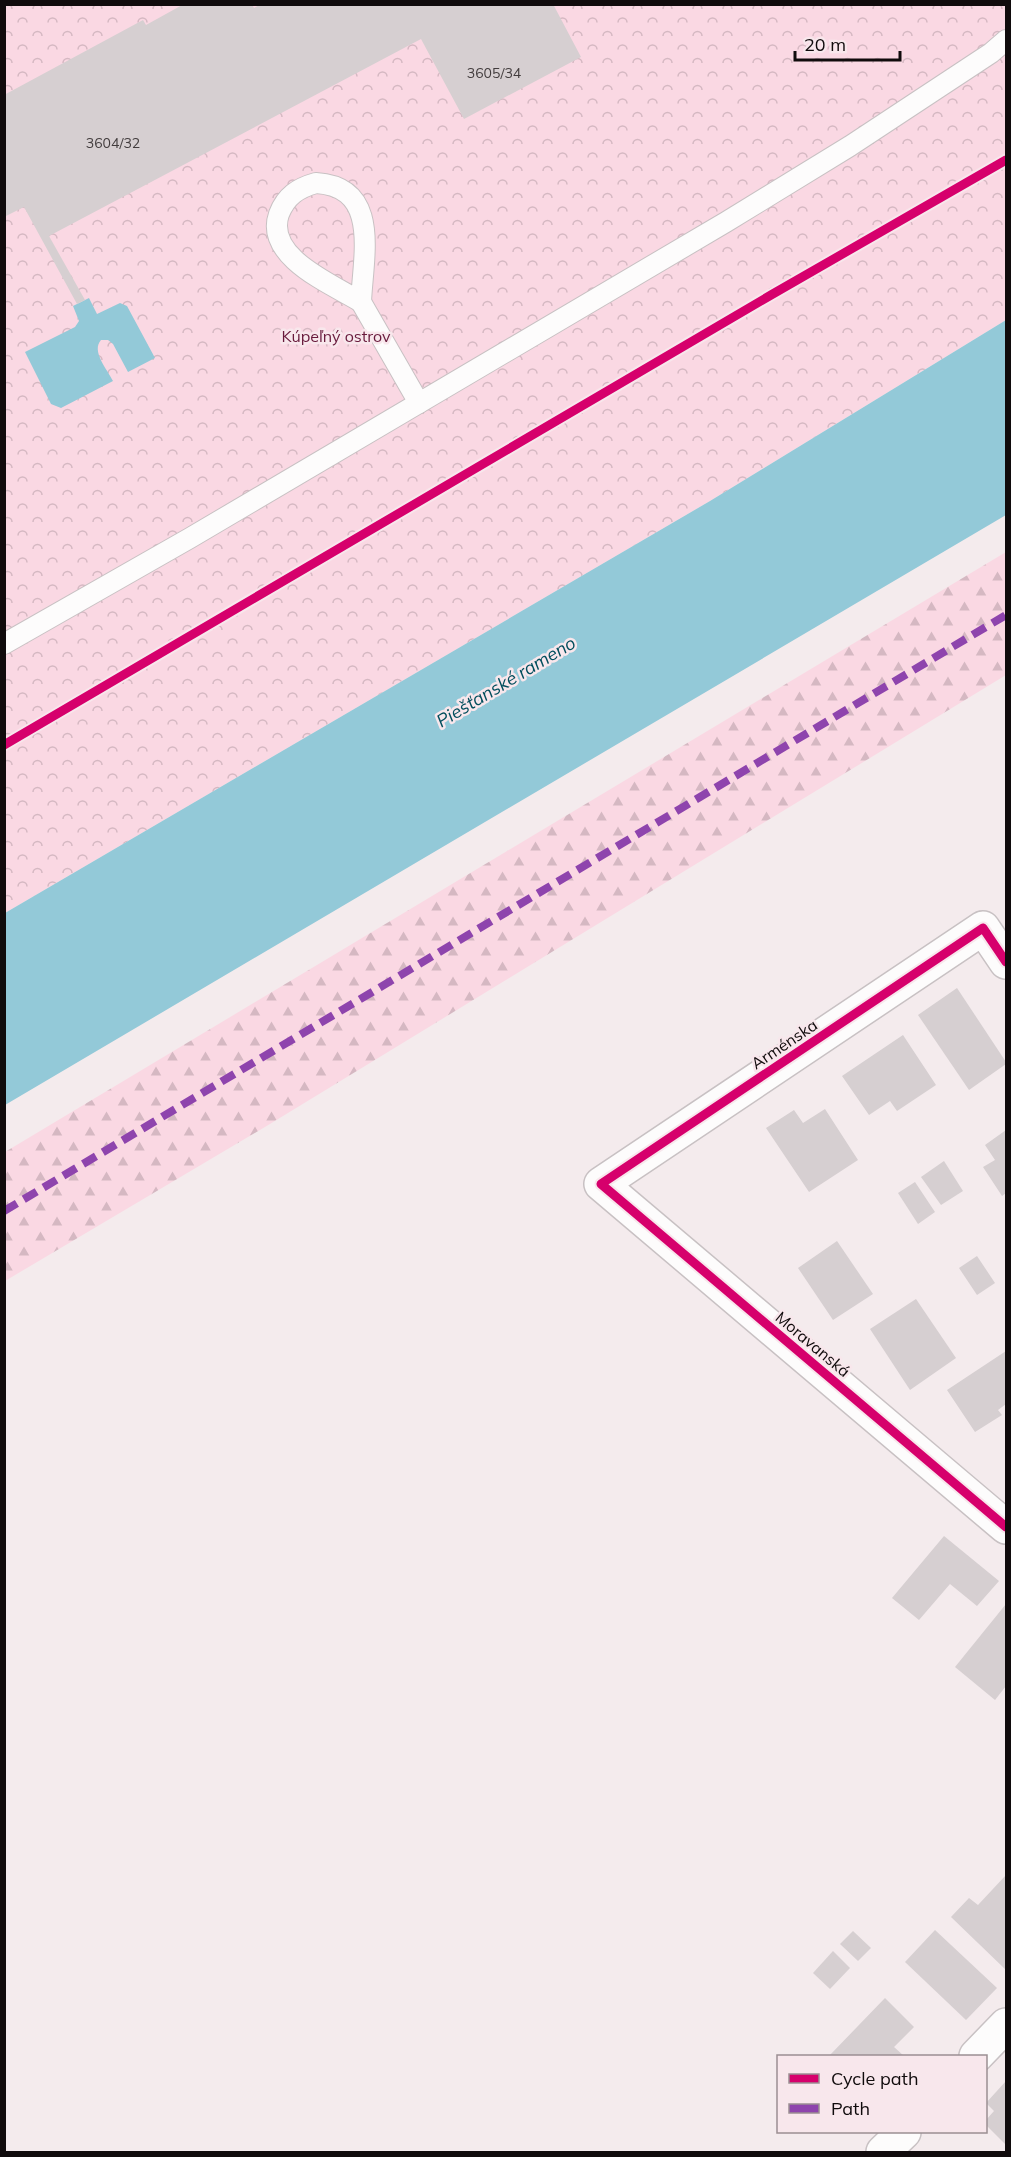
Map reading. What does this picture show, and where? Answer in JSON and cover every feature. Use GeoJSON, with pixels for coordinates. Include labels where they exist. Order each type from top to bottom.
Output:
{"type":"FeatureCollection","features":[{"type":"Feature","properties":{"kind":"street","name":"Arménska"},"geometry":{"type":"LineString","coordinates":[[601,1184],[983,928],[1006,963]]}},
{"type":"Feature","properties":{"kind":"street","name":"Moravanská"},"geometry":{"type":"LineString","coordinates":[[601,1184],[1006,1527]]}},
{"type":"Feature","properties":{"kind":"street"},"geometry":{"type":"LineString","coordinates":[[977,2055],[1006,2025]]}},
{"type":"Feature","properties":{"kind":"street"},"geometry":{"type":"LineString","coordinates":[[883,2152],[903,2133]]}},
{"type":"Feature","properties":{"kind":"lane"},"geometry":{"type":"LineString","coordinates":[[4,644],[190,538],[850,146],[991,53],[1006,40]]}},
{"type":"Feature","properties":{"kind":"lane"},"geometry":{"type":"LineString","coordinates":[[361,302],[364,227],[362,212],[355,200],[344,190],[331,184],[316,183],[302,187],[290,195],[282,206],[277,220],[282,247],[290,258],[361,302],[418,403]]}},
{"type":"Feature","properties":{"kind":"green space","name":"Kúpeľný ostrov"},"geometry":{"type":"Polygon","coordinates":[[[4,5],[1006,5],[1006,320],[710,501],[5,913],[4,5]]]}},
{"type":"Feature","properties":{"kind":"green space"},"geometry":{"type":"Polygon","coordinates":[[[1006,552],[1006,675],[265,1127],[5,1281],[5,1152],[1006,552]]]}},
{"type":"Feature","properties":{"kind":"water"},"geometry":{"type":"Polygon","coordinates":[[[89,298],[97,314],[120,303],[127,306],[155,358],[128,372],[113,344],[108,340],[101,340],[98,344],[99,355],[113,381],[61,408],[51,404],[25,352],[75,327],[79,321],[73,306],[89,298]]]}},
{"type":"Feature","properties":{"kind":"water","name":"Piešťanské rameno"},"geometry":{"type":"Polygon","coordinates":[[[1006,320],[1006,515],[5,1105],[5,913],[710,501],[1006,320]]]}},
{"type":"Feature","properties":{"kind":"building"},"geometry":{"type":"Polygon","coordinates":[[[184,4],[252,4],[254,8],[261,4],[553,4],[581,57],[464,119],[421,39],[49,236],[85,300],[77,304],[24,207],[4,217],[4,95],[143,20],[146,25],[184,4]]]}},
{"type":"Feature","properties":{"kind":"building"},"geometry":{"type":"Polygon","coordinates":[[[957,988],[1006,1062],[969,1090],[918,1015],[957,988]]]}},
{"type":"Feature","properties":{"kind":"building"},"geometry":{"type":"Polygon","coordinates":[[[903,1035],[936,1085],[897,1111],[890,1101],[869,1115],[842,1076],[903,1035]]]}},
{"type":"Feature","properties":{"kind":"building"},"geometry":{"type":"Polygon","coordinates":[[[825,1109],[858,1160],[809,1192],[766,1128],[794,1110],[803,1123],[825,1109]]]}},
{"type":"Feature","properties":{"kind":"building"},"geometry":{"type":"Polygon","coordinates":[[[1006,1130],[1006,1193],[1002,1196],[983,1167],[995,1160],[985,1145],[1006,1130]]]}},
{"type":"Feature","properties":{"kind":"building"},"geometry":{"type":"Polygon","coordinates":[[[944,1161],[963,1191],[941,1205],[921,1177],[944,1161]]]}},
{"type":"Feature","properties":{"kind":"building"},"geometry":{"type":"Polygon","coordinates":[[[915,1182],[935,1212],[918,1224],[898,1193],[915,1182]]]}},
{"type":"Feature","properties":{"kind":"building"},"geometry":{"type":"Polygon","coordinates":[[[837,1241],[873,1294],[833,1320],[798,1268],[837,1241]]]}},
{"type":"Feature","properties":{"kind":"building"},"geometry":{"type":"Polygon","coordinates":[[[977,1256],[995,1283],[977,1295],[959,1268],[977,1256]]]}},
{"type":"Feature","properties":{"kind":"building"},"geometry":{"type":"Polygon","coordinates":[[[916,1299],[956,1358],[910,1390],[870,1329],[916,1299]]]}},
{"type":"Feature","properties":{"kind":"building"},"geometry":{"type":"Polygon","coordinates":[[[1006,1351],[1006,1404],[998,1410],[1002,1415],[975,1432],[947,1390],[1006,1351]]]}},
{"type":"Feature","properties":{"kind":"building"},"geometry":{"type":"Polygon","coordinates":[[[944,1536],[999,1581],[977,1606],[950,1584],[919,1620],[892,1598],[944,1536]]]}},
{"type":"Feature","properties":{"kind":"building"},"geometry":{"type":"Polygon","coordinates":[[[1006,1604],[1006,1686],[995,1700],[955,1667],[1006,1604]]]}},
{"type":"Feature","properties":{"kind":"building"},"geometry":{"type":"Polygon","coordinates":[[[1006,1875],[1006,1970],[951,1917],[969,1898],[978,1905],[1006,1875]]]}},
{"type":"Feature","properties":{"kind":"building"},"geometry":{"type":"Polygon","coordinates":[[[935,1930],[997,1988],[966,2020],[905,1962],[935,1930]]]}},
{"type":"Feature","properties":{"kind":"building"},"geometry":{"type":"Polygon","coordinates":[[[853,1931],[871,1948],[858,1961],[840,1944],[853,1931]]]}},
{"type":"Feature","properties":{"kind":"building"},"geometry":{"type":"Polygon","coordinates":[[[833,1951],[850,1968],[830,1989],[813,1973],[833,1951]]]}},
{"type":"Feature","properties":{"kind":"building"},"geometry":{"type":"Polygon","coordinates":[[[885,1998],[914,2027],[894,2047],[903,2055],[830,2055],[885,1998]]]}},
{"type":"Feature","properties":{"kind":"building"},"geometry":{"type":"Polygon","coordinates":[[[1006,2081],[1006,2145],[987,2126],[987,2119],[994,2111],[987,2102],[1006,2081]]]}},
{"type":"Feature","properties":{"kind":"marked path"},"geometry":{"type":"LineString","coordinates":[[4,1211],[1006,615]]}},
{"type":"Feature","properties":{"kind":"cycle path"},"geometry":{"type":"LineString","coordinates":[[4,745],[771,295],[1006,160]]}},
{"type":"Feature","properties":{"kind":"cycle path"},"geometry":{"type":"LineString","coordinates":[[1006,962],[983,928],[601,1184],[1006,1527]]}}]}
